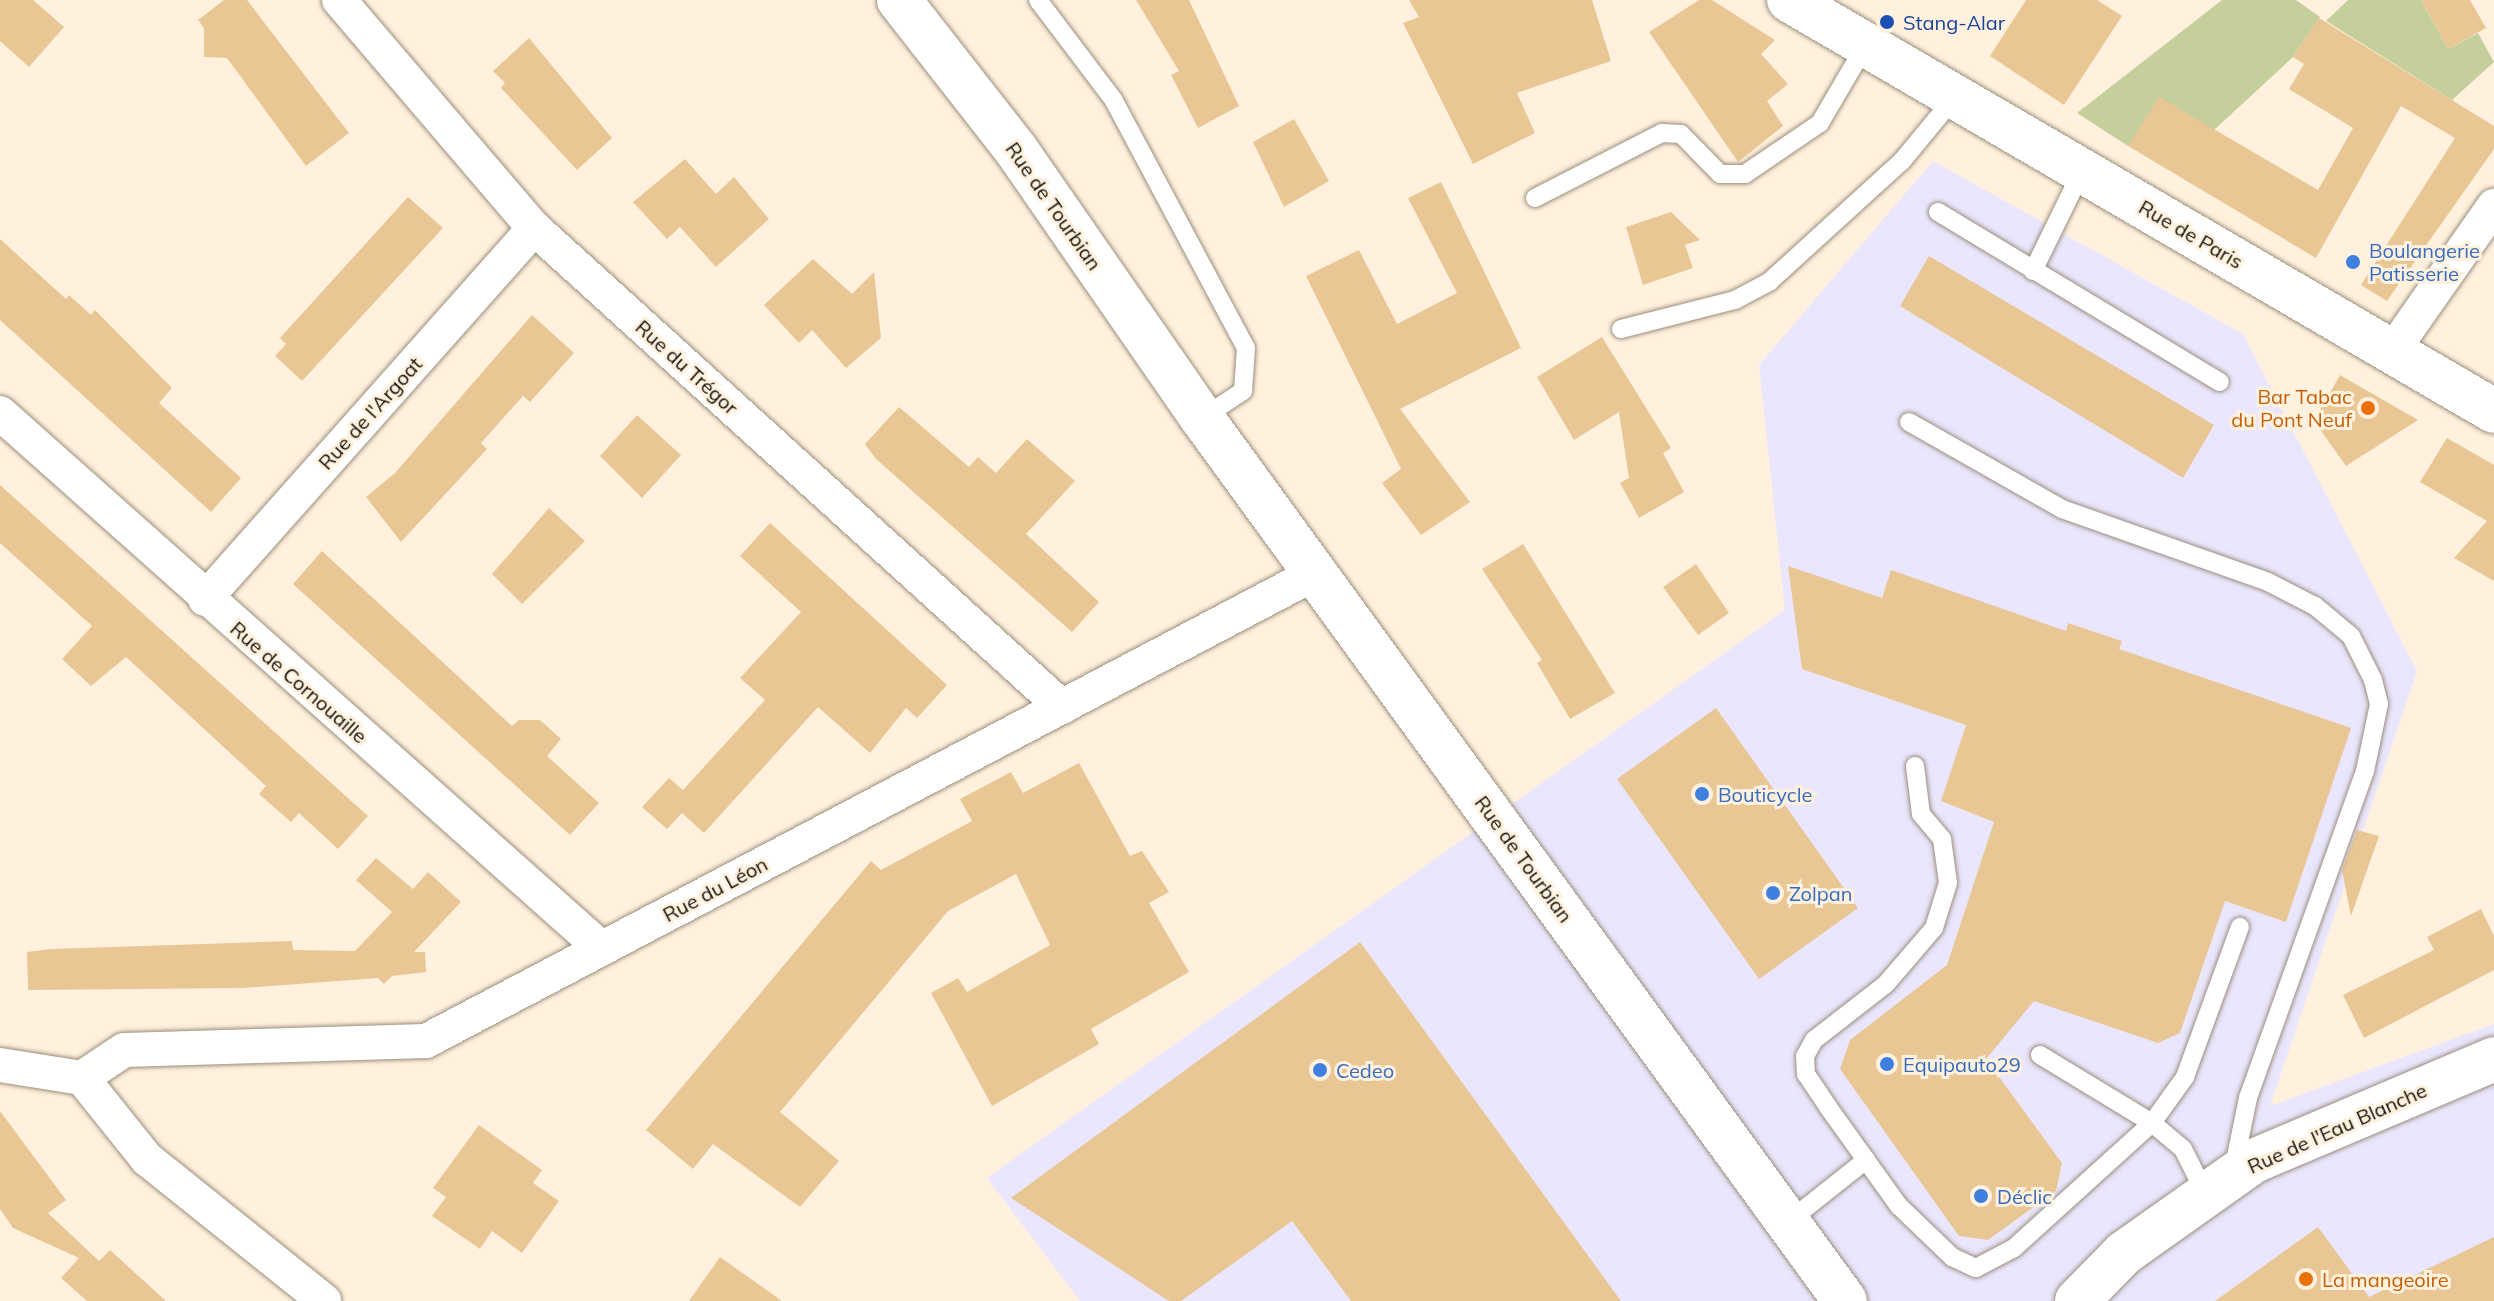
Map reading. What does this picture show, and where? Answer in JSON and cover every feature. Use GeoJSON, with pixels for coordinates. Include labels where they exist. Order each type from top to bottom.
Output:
{"type":"FeatureCollection","features":[{"type":"Feature","properties":{"kind":"main road","name":"Rue de Tourbian"},"geometry":{"type":"LineString","coordinates":[[899,0],[1017,151],[1202,418],[1845,1301]]}},
{"type":"Feature","properties":{"kind":"main road","name":"Rue de Paris"},"geometry":{"type":"LineString","coordinates":[[1789,0],[2494,411]]}},
{"type":"Feature","properties":{"kind":"main road","name":"Rue de l'Eau Blanche"},"geometry":{"type":"LineString","coordinates":[[2077,1301],[2124,1253],[2219,1184],[2494,1059]]}},
{"type":"Feature","properties":{"kind":"street","name":"Rue du Trégor"},"geometry":{"type":"LineString","coordinates":[[339,0],[534,228],[1062,707]]}},
{"type":"Feature","properties":{"kind":"street"},"geometry":{"type":"LineString","coordinates":[[2393,350],[2494,206]]}},
{"type":"Feature","properties":{"kind":"street","name":"Rue de l'Argoat"},"geometry":{"type":"LineString","coordinates":[[205,599],[534,228]]}},
{"type":"Feature","properties":{"kind":"street","name":"Rue de Cornouaille"},"geometry":{"type":"LineString","coordinates":[[0,413],[205,599],[601,948]]}},
{"type":"Feature","properties":{"kind":"street","name":"Rue du Léon"},"geometry":{"type":"LineString","coordinates":[[82,1078],[124,1050],[426,1041],[1316,573]]}},
{"type":"Feature","properties":{"kind":"street"},"geometry":{"type":"LineString","coordinates":[[0,1065],[82,1078],[147,1159],[324,1301]]}},
{"type":"Feature","properties":{"kind":"lane"},"geometry":{"type":"LineString","coordinates":[[1038,0],[1113,99],[1246,348],[1243,391],[1202,418]]}},
{"type":"Feature","properties":{"kind":"lane"},"geometry":{"type":"LineString","coordinates":[[1535,198],[1662,133],[1681,134],[1720,174],[1745,174],[1820,123],[1876,52]]}},
{"type":"Feature","properties":{"kind":"lane"},"geometry":{"type":"LineString","coordinates":[[1621,329],[1735,300],[1770,281],[1902,161],[1954,98]]}},
{"type":"Feature","properties":{"kind":"lane"},"geometry":{"type":"LineString","coordinates":[[2033,271],[2082,171]]}},
{"type":"Feature","properties":{"kind":"lane"},"geometry":{"type":"LineString","coordinates":[[1938,212],[2220,382]]}},
{"type":"Feature","properties":{"kind":"lane"},"geometry":{"type":"LineString","coordinates":[[1909,422],[2062,509],[2268,582],[2315,606],[2351,636],[2373,680],[2379,704],[2365,771],[2219,1184],[2152,1123],[2040,1055]]}},
{"type":"Feature","properties":{"kind":"lane"},"geometry":{"type":"LineString","coordinates":[[1915,766],[1921,814],[1948,857],[1948,883],[1934,928],[1886,984],[1814,1040],[1805,1056],[1806,1074],[1909,1216],[1952,1257],[1976,1268],[2014,1248],[2152,1123],[2191,1064],[2240,927]]}},
{"type":"Feature","properties":{"kind":"lane"},"geometry":{"type":"LineString","coordinates":[[1788,1222],[1866,1160]]}},
{"type":"Feature","properties":{"kind":"shaded area"},"geometry":{"type":"Polygon","coordinates":[[[1933,161],[2243,334],[2417,671],[2270,1106],[2494,1024],[2494,1301],[1080,1301],[987,1178],[1785,610],[1759,365],[1933,161]]]}},
{"type":"Feature","properties":{"kind":"green space"},"geometry":{"type":"Polygon","coordinates":[[[2222,0],[2296,0],[2320,17],[2293,57],[2213,131],[2128,146],[2077,113],[2222,0]]]}},
{"type":"Feature","properties":{"kind":"green space"},"geometry":{"type":"Polygon","coordinates":[[[2348,0],[2421,0],[2448,49],[2478,33],[2494,62],[2452,100],[2326,21],[2348,0]]]}},
{"type":"Feature","properties":{"kind":"building"},"geometry":{"type":"Polygon","coordinates":[[[0,0],[33,0],[64,27],[29,67],[0,41],[0,0]]]}},
{"type":"Feature","properties":{"kind":"building"},"geometry":{"type":"Polygon","coordinates":[[[224,0],[247,0],[349,133],[306,166],[227,58],[204,57],[204,28],[198,20],[224,0]]]}},
{"type":"Feature","properties":{"kind":"building"},"geometry":{"type":"Polygon","coordinates":[[[1136,0],[1189,0],[1239,106],[1198,128],[1171,75],[1179,71],[1136,0]]]}},
{"type":"Feature","properties":{"kind":"building"},"geometry":{"type":"Polygon","coordinates":[[[1409,0],[1592,0],[1611,61],[1517,93],[1535,133],[1473,164],[1403,23],[1419,17],[1409,0]]]}},
{"type":"Feature","properties":{"kind":"building"},"geometry":{"type":"Polygon","coordinates":[[[1699,0],[1712,0],[1775,40],[1761,54],[1788,84],[1767,101],[1783,126],[1738,162],[1649,32],[1699,0]]]}},
{"type":"Feature","properties":{"kind":"building"},"geometry":{"type":"Polygon","coordinates":[[[2026,0],[2097,0],[2122,16],[2064,105],[1990,56],[2026,0]]]}},
{"type":"Feature","properties":{"kind":"building"},"geometry":{"type":"Polygon","coordinates":[[[2421,0],[2470,0],[2486,28],[2448,49],[2421,0]]]}},
{"type":"Feature","properties":{"kind":"building"},"geometry":{"type":"Polygon","coordinates":[[[2319,18],[2494,126],[2494,149],[2387,301],[2361,285],[2455,138],[2401,106],[2316,258],[2128,146],[2159,97],[2318,190],[2353,128],[2289,89],[2304,64],[2293,57],[2319,18]]]}},
{"type":"Feature","properties":{"kind":"building"},"geometry":{"type":"Polygon","coordinates":[[[529,38],[612,138],[577,170],[501,88],[505,83],[493,71],[529,38]]]}},
{"type":"Feature","properties":{"kind":"building"},"geometry":{"type":"Polygon","coordinates":[[[1294,119],[1329,181],[1284,207],[1253,142],[1294,119]]]}},
{"type":"Feature","properties":{"kind":"building"},"geometry":{"type":"Polygon","coordinates":[[[685,159],[716,194],[734,177],[769,219],[716,267],[680,227],[667,239],[633,202],[685,159]]]}},
{"type":"Feature","properties":{"kind":"building"},"geometry":{"type":"Polygon","coordinates":[[[1441,182],[1521,348],[1400,409],[1470,502],[1421,535],[1382,483],[1401,469],[1306,276],[1359,250],[1397,324],[1457,293],[1408,198],[1441,182]]]}},
{"type":"Feature","properties":{"kind":"building"},"geometry":{"type":"Polygon","coordinates":[[[408,197],[443,228],[302,381],[275,356],[286,344],[280,338],[408,197]]]}},
{"type":"Feature","properties":{"kind":"building"},"geometry":{"type":"Polygon","coordinates":[[[1671,212],[1700,240],[1685,245],[1693,268],[1643,285],[1626,227],[1671,212]]]}},
{"type":"Feature","properties":{"kind":"building"},"geometry":{"type":"Polygon","coordinates":[[[0,239],[66,299],[69,295],[91,315],[95,310],[172,388],[159,403],[241,478],[211,512],[0,320],[0,239]]]}},
{"type":"Feature","properties":{"kind":"building"},"geometry":{"type":"Polygon","coordinates":[[[1929,256],[2214,425],[2183,478],[1900,306],[1929,256]]]}},
{"type":"Feature","properties":{"kind":"building"},"geometry":{"type":"Polygon","coordinates":[[[813,259],[852,294],[874,272],[881,338],[846,368],[812,330],[799,343],[764,305],[813,259]]]}},
{"type":"Feature","properties":{"kind":"building"},"geometry":{"type":"Polygon","coordinates":[[[532,315],[574,353],[530,402],[523,396],[481,443],[487,449],[401,542],[366,497],[395,473],[532,315]]]}},
{"type":"Feature","properties":{"kind":"building"},"geometry":{"type":"Polygon","coordinates":[[[1602,337],[1671,448],[1663,453],[1684,492],[1639,518],[1620,483],[1629,478],[1619,412],[1574,440],[1537,377],[1602,337]]]}},
{"type":"Feature","properties":{"kind":"building"},"geometry":{"type":"Polygon","coordinates":[[[2340,375],[2418,420],[2346,466],[2314,421],[2340,375]]]}},
{"type":"Feature","properties":{"kind":"building"},"geometry":{"type":"Polygon","coordinates":[[[899,407],[969,467],[978,457],[996,473],[1027,439],[1075,481],[1026,534],[1099,602],[1072,632],[876,459],[865,444],[899,407]]]}},
{"type":"Feature","properties":{"kind":"building"},"geometry":{"type":"Polygon","coordinates":[[[637,415],[681,455],[642,498],[600,456],[637,415]]]}},
{"type":"Feature","properties":{"kind":"building"},"geometry":{"type":"Polygon","coordinates":[[[2447,438],[2494,465],[2494,581],[2454,558],[2487,521],[2420,482],[2447,438]]]}},
{"type":"Feature","properties":{"kind":"building"},"geometry":{"type":"Polygon","coordinates":[[[0,485],[368,816],[338,849],[299,813],[291,822],[259,794],[266,786],[126,657],[91,686],[62,659],[92,626],[0,543],[0,485]]]}},
{"type":"Feature","properties":{"kind":"building"},"geometry":{"type":"Polygon","coordinates":[[[549,508],[585,541],[522,604],[492,574],[549,508]]]}},
{"type":"Feature","properties":{"kind":"building"},"geometry":{"type":"Polygon","coordinates":[[[770,523],[947,685],[917,718],[906,708],[870,753],[818,707],[704,833],[682,813],[667,829],[642,807],[669,778],[683,790],[765,700],[740,678],[801,612],[740,556],[770,523]]]}},
{"type":"Feature","properties":{"kind":"building"},"geometry":{"type":"Polygon","coordinates":[[[1523,544],[1615,693],[1570,719],[1537,663],[1542,660],[1482,569],[1523,544]]]}},
{"type":"Feature","properties":{"kind":"building"},"geometry":{"type":"Polygon","coordinates":[[[322,551],[512,726],[519,720],[540,720],[561,739],[547,756],[599,803],[570,835],[293,584],[322,551]]]}},
{"type":"Feature","properties":{"kind":"building"},"geometry":{"type":"Polygon","coordinates":[[[1696,564],[1729,613],[1698,635],[1663,587],[1696,564]]]}},
{"type":"Feature","properties":{"kind":"building"},"geometry":{"type":"Polygon","coordinates":[[[1788,566],[1882,598],[1891,570],[2066,631],[2068,623],[2122,641],[2119,649],[2351,728],[2286,922],[2225,901],[2180,1033],[2158,1043],[2034,1001],[1986,1059],[2062,1163],[2056,1191],[1988,1240],[1959,1236],[1840,1069],[1850,1040],[1947,965],[1994,822],[1941,801],[1966,725],[1802,669],[1788,566]]]}},
{"type":"Feature","properties":{"kind":"building"},"geometry":{"type":"Polygon","coordinates":[[[1716,708],[1858,908],[1759,979],[1617,779],[1716,708]]]}},
{"type":"Feature","properties":{"kind":"building"},"geometry":{"type":"Polygon","coordinates":[[[1079,763],[1130,856],[1142,851],[1169,892],[1149,903],[1189,972],[1091,1029],[1099,1044],[992,1106],[931,993],[958,978],[967,992],[1050,945],[1016,874],[948,911],[780,1112],[839,1161],[800,1207],[713,1144],[693,1169],[646,1130],[871,861],[881,870],[972,821],[960,799],[1011,772],[1023,793],[1079,763]]]}},
{"type":"Feature","properties":{"kind":"building"},"geometry":{"type":"Polygon","coordinates":[[[2357,830],[2379,836],[2351,916],[2342,870],[2357,830]]]}},
{"type":"Feature","properties":{"kind":"building"},"geometry":{"type":"Polygon","coordinates":[[[376,858],[413,889],[428,872],[461,902],[414,952],[425,952],[426,972],[392,976],[384,984],[378,978],[243,988],[28,990],[27,952],[50,949],[292,941],[293,950],[355,951],[392,912],[356,880],[376,858]]]}},
{"type":"Feature","properties":{"kind":"building"},"geometry":{"type":"Polygon","coordinates":[[[2481,909],[2494,936],[2494,970],[2364,1038],[2343,995],[2434,950],[2427,937],[2481,909]]]}},
{"type":"Feature","properties":{"kind":"building","name":"Cedeo"},"geometry":{"type":"Polygon","coordinates":[[[1360,942],[1621,1301],[1351,1301],[1292,1221],[1181,1301],[1169,1301],[1011,1198],[1360,942]]]}},
{"type":"Feature","properties":{"kind":"building"},"geometry":{"type":"Polygon","coordinates":[[[0,1111],[66,1200],[48,1213],[99,1261],[110,1250],[166,1301],[87,1301],[61,1278],[79,1258],[13,1228],[0,1209],[0,1111]]]}},
{"type":"Feature","properties":{"kind":"building"},"geometry":{"type":"Polygon","coordinates":[[[479,1125],[542,1170],[533,1183],[559,1201],[522,1253],[492,1231],[480,1249],[432,1216],[446,1197],[433,1188],[479,1125]]]}},
{"type":"Feature","properties":{"kind":"building"},"geometry":{"type":"Polygon","coordinates":[[[2318,1227],[2369,1297],[2494,1237],[2494,1301],[2215,1301],[2318,1227]]]}},
{"type":"Feature","properties":{"kind":"building"},"geometry":{"type":"Polygon","coordinates":[[[720,1257],[782,1301],[689,1301],[720,1257]]]}},
{"type":"Feature","properties":{"kind":"place","name":"Stang-Alar"},"geometry":{"type":"Point","coordinates":[1887,22]}},
{"type":"Feature","properties":{"kind":"place","name":"Boulangerie Patisserie"},"geometry":{"type":"Point","coordinates":[2353,262]}},
{"type":"Feature","properties":{"kind":"place","name":"Bar Tabac du Pont Neuf"},"geometry":{"type":"Point","coordinates":[2368,408]}},
{"type":"Feature","properties":{"kind":"place","name":"Bouticycle"},"geometry":{"type":"Point","coordinates":[1702,794]}},
{"type":"Feature","properties":{"kind":"place","name":"Zolpan"},"geometry":{"type":"Point","coordinates":[1773,893]}},
{"type":"Feature","properties":{"kind":"place","name":"Equipauto29"},"geometry":{"type":"Point","coordinates":[1887,1064]}},
{"type":"Feature","properties":{"kind":"place","name":"Cedeo"},"geometry":{"type":"Point","coordinates":[1320,1070]}},
{"type":"Feature","properties":{"kind":"place","name":"Déclic"},"geometry":{"type":"Point","coordinates":[1981,1196]}},
{"type":"Feature","properties":{"kind":"place","name":"La mangeoire"},"geometry":{"type":"Point","coordinates":[2306,1279]}}]}
